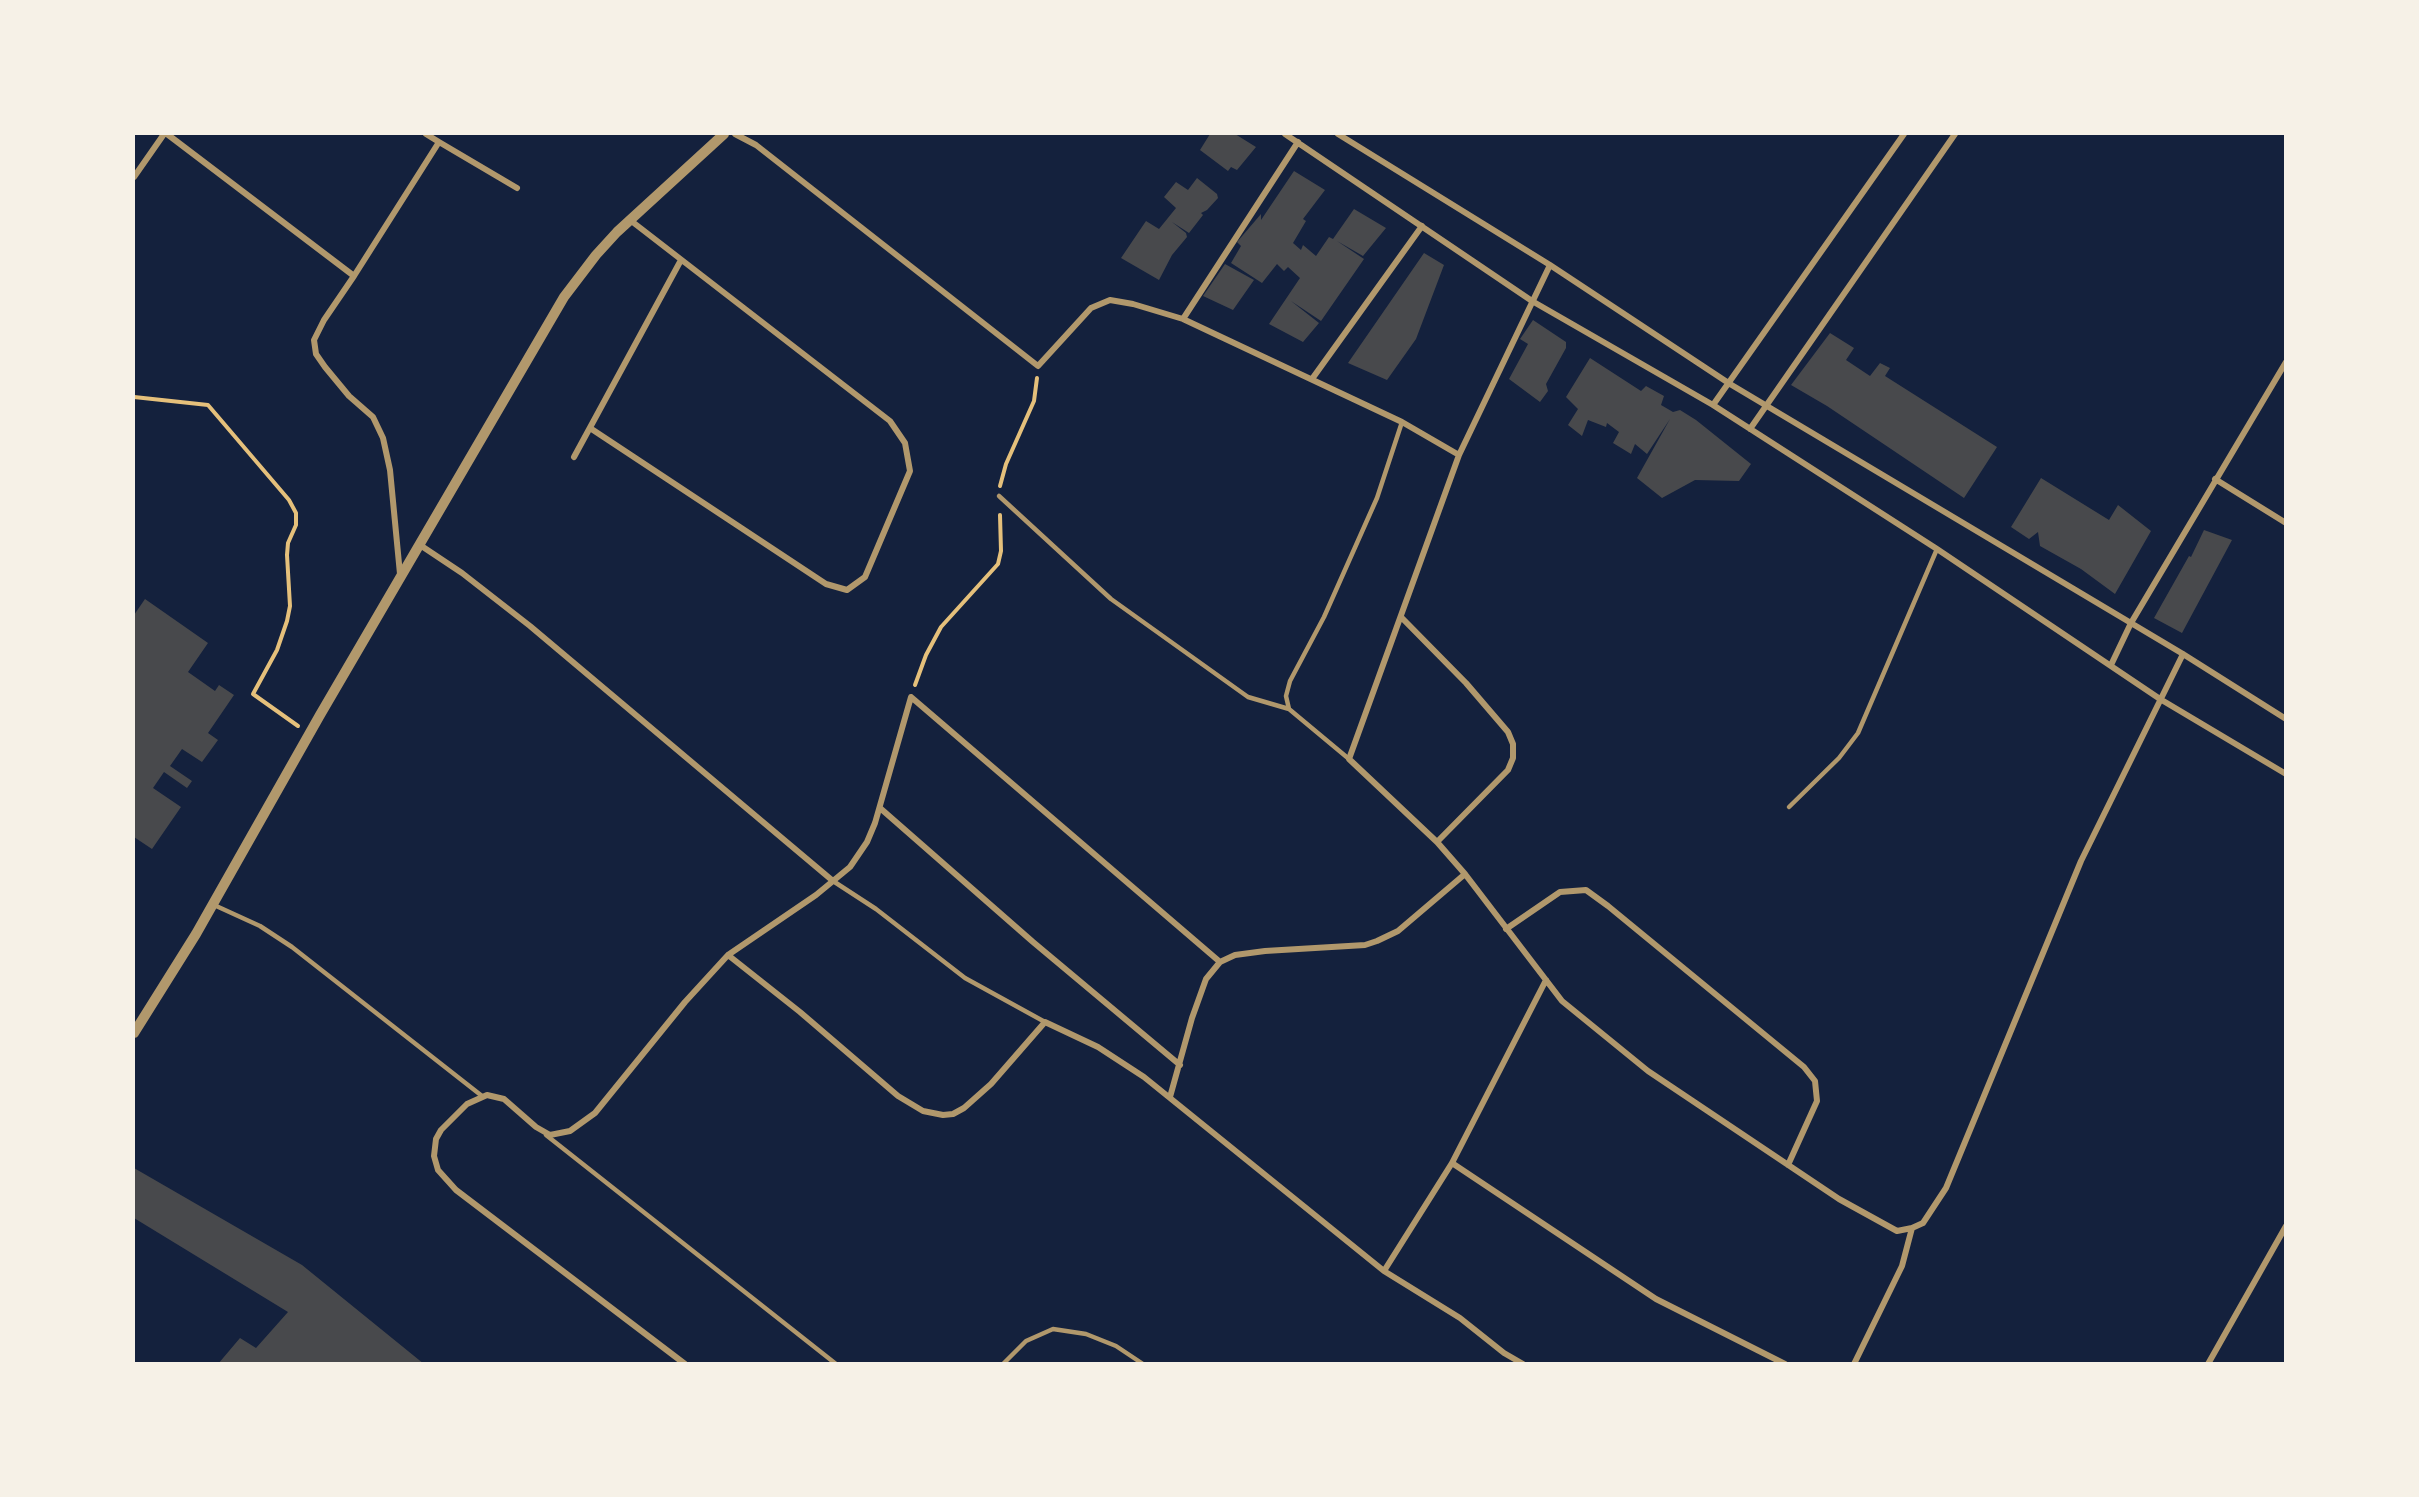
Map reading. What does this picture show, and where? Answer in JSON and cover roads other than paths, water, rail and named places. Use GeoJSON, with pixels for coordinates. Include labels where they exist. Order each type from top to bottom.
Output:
{"type":"FeatureCollection","features":[{"type":"Feature","properties":{"kind":"street"},"geometry":{"type":"LineString","coordinates":[[134,177],[166,134],[354,276]]}},
{"type":"Feature","properties":{"kind":"street"},"geometry":{"type":"LineString","coordinates":[[426,134],[517,188]]}},
{"type":"Feature","properties":{"kind":"street"},"geometry":{"type":"LineString","coordinates":[[134,1033],[137,1018],[212,905],[564,297],[596,255],[630,220],[724,134]]}},
{"type":"Feature","properties":{"kind":"street"},"geometry":{"type":"LineString","coordinates":[[735,134],[756,145],[1038,366],[1091,308],[1110,300],[1133,304],[1183,319],[1402,422],[1459,455]]}},
{"type":"Feature","properties":{"kind":"street"},"geometry":{"type":"LineString","coordinates":[[1285,134],[1532,301],[1713,405],[1936,549],[2160,699],[2286,774]]}},
{"type":"Feature","properties":{"kind":"street"},"geometry":{"type":"LineString","coordinates":[[1338,134],[1550,265],[1730,384],[2183,654],[2286,719]]}},
{"type":"Feature","properties":{"kind":"street"},"geometry":{"type":"LineString","coordinates":[[1713,405],[1904,134]]}},
{"type":"Feature","properties":{"kind":"street"},"geometry":{"type":"LineString","coordinates":[[1750,429],[1955,134]]}},
{"type":"Feature","properties":{"kind":"street"},"geometry":{"type":"LineString","coordinates":[[401,578],[390,470],[383,438],[373,417],[350,396],[325,367],[316,354],[314,340],[439,142]]}},
{"type":"Feature","properties":{"kind":"street"},"geometry":{"type":"LineString","coordinates":[[1183,319],[1298,142]]}},
{"type":"Feature","properties":{"kind":"street"},"geometry":{"type":"LineString","coordinates":[[590,428],[826,584],[847,590],[865,577],[910,471],[905,443],[890,421],[630,220]]}},
{"type":"Feature","properties":{"kind":"street"},"geometry":{"type":"LineString","coordinates":[[1312,380],[1422,226]]}},
{"type":"Feature","properties":{"kind":"street"},"geometry":{"type":"LineString","coordinates":[[574,458],[681,260]]}},
{"type":"Feature","properties":{"kind":"street"},"geometry":{"type":"LineString","coordinates":[[1550,265],[1459,455],[1348,759],[1437,842],[1465,874],[1562,1001],[1648,1071],[1839,1199],[1897,1231],[1923,1223],[1947,1188],[2082,861],[2183,654]]}},
{"type":"Feature","properties":{"kind":"street"},"geometry":{"type":"LineString","coordinates":[[2111,665],[2131,623],[2215,479],[2283,371],[2286,362]]}},
{"type":"Feature","properties":{"kind":"street"},"geometry":{"type":"LineString","coordinates":[[2215,479],[2286,523]]}},
{"type":"Feature","properties":{"kind":"street"},"geometry":{"type":"LineString","coordinates":[[420,545],[462,573],[530,626],[833,881]]}},
{"type":"Feature","properties":{"kind":"street"},"geometry":{"type":"LineString","coordinates":[[1401,617],[1466,683],[1508,732],[1513,744],[1513,758],[1508,770],[1437,842]]}},
{"type":"Feature","properties":{"kind":"street"},"geometry":{"type":"LineString","coordinates":[[685,1364],[543,1255],[480,1210],[445,1180],[438,1170],[434,1156],[436,1139],[441,1130],[460,1110],[482,1096],[493,1095],[504,1099],[544,1133],[556,1135],[570,1131],[595,1113],[685,1002],[728,955],[809,900],[850,867],[858,857],[867,842],[880,808],[910,697],[1220,962]]}},
{"type":"Feature","properties":{"kind":"street"},"geometry":{"type":"LineString","coordinates":[[880,808],[1033,942],[1180,1065]]}},
{"type":"Feature","properties":{"kind":"street"},"geometry":{"type":"LineString","coordinates":[[1170,1097],[1192,1018],[1206,979],[1220,962],[1235,955],[1365,945],[1377,941],[1398,931],[1465,874]]}},
{"type":"Feature","properties":{"kind":"street"},"geometry":{"type":"LineString","coordinates":[[1506,929],[1560,892],[1586,890],[1804,1067],[1815,1081],[1817,1101],[1788,1165]]}},
{"type":"Feature","properties":{"kind":"street"},"geometry":{"type":"LineString","coordinates":[[728,955],[800,1012],[898,1096],[923,1111],[953,1114],[975,1099],[1045,1022],[1098,1047],[1170,1097],[1384,1271],[1460,1318],[1504,1353],[1523,1364]]}},
{"type":"Feature","properties":{"kind":"street"},"geometry":{"type":"LineString","coordinates":[[1384,1271],[1452,1163],[1546,980]]}},
{"type":"Feature","properties":{"kind":"street"},"geometry":{"type":"LineString","coordinates":[[1452,1163],[1656,1299],[1785,1364]]}},
{"type":"Feature","properties":{"kind":"street"},"geometry":{"type":"LineString","coordinates":[[2208,1364],[2286,1226]]}},
{"type":"Feature","properties":{"kind":"street"},"geometry":{"type":"LineString","coordinates":[[1854,1364],[1902,1266],[1912,1228]]}},
{"type":"Feature","properties":{"kind":"lane"},"geometry":{"type":"LineString","coordinates":[[1289,709],[1286,696],[1290,681],[1324,617],[1377,498],[1402,422]]}},
{"type":"Feature","properties":{"kind":"lane"},"geometry":{"type":"LineString","coordinates":[[999,496],[1111,599],[1248,698],[1289,709],[1348,759]]}},
{"type":"Feature","properties":{"kind":"lane"},"geometry":{"type":"LineString","coordinates":[[1788,807],[1839,758],[1858,733],[1936,549]]}},
{"type":"Feature","properties":{"kind":"lane"},"geometry":{"type":"LineString","coordinates":[[833,881],[876,909],[965,978],[1045,1022]]}},
{"type":"Feature","properties":{"kind":"lane"},"geometry":{"type":"LineString","coordinates":[[212,905],[260,926],[292,947],[482,1096]]}},
{"type":"Feature","properties":{"kind":"lane"},"geometry":{"type":"LineString","coordinates":[[544,1133],[836,1364]]}},
{"type":"Feature","properties":{"kind":"lane"},"geometry":{"type":"LineString","coordinates":[[1003,1364],[1026,1341],[1053,1329],[1086,1334],[1116,1346],[1143,1364]]}}]}
